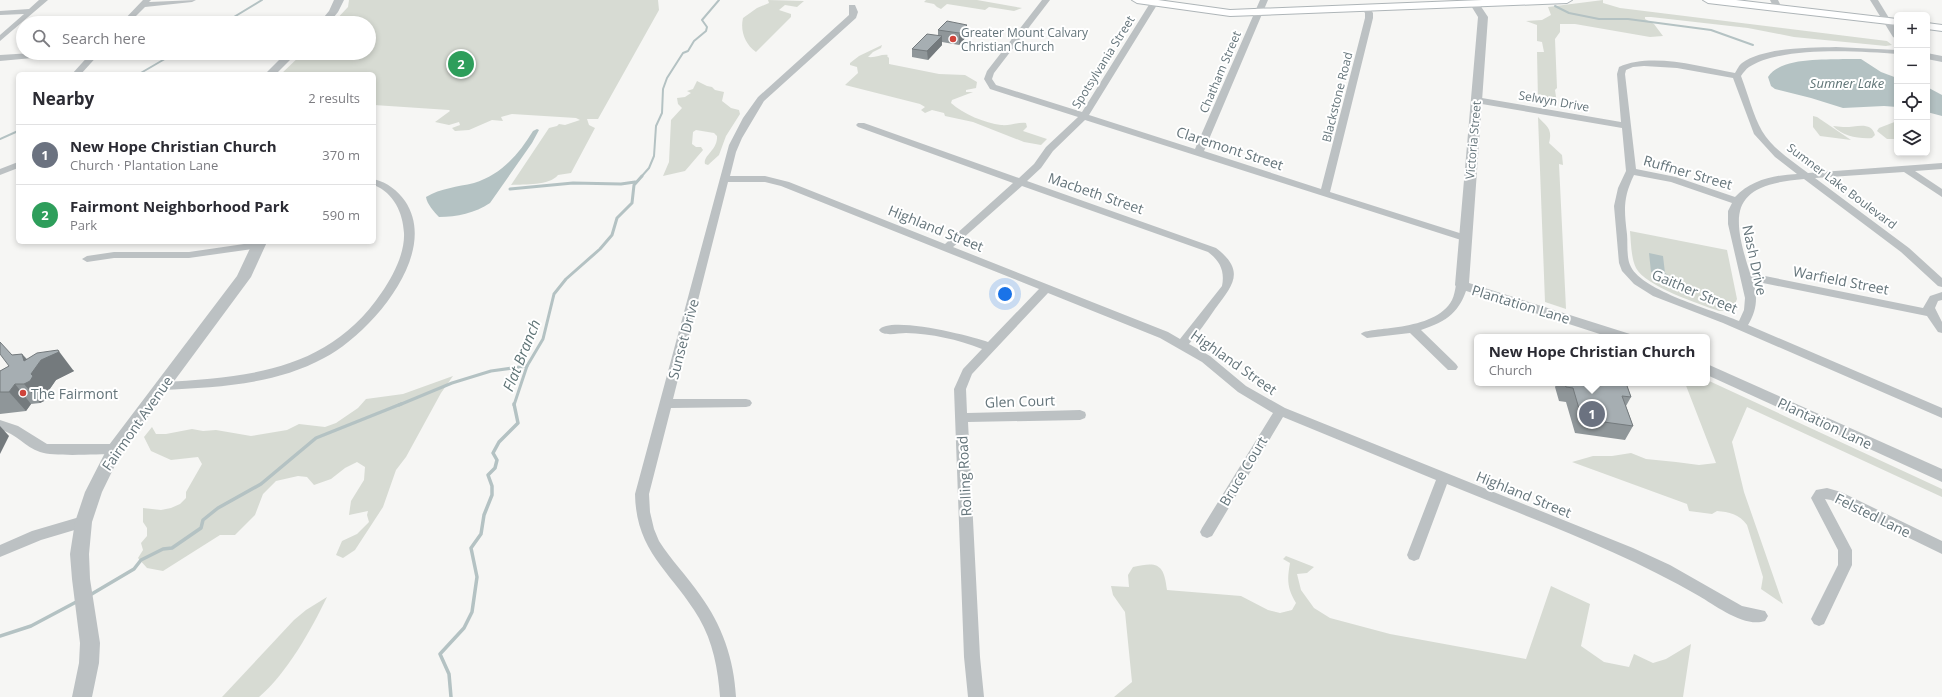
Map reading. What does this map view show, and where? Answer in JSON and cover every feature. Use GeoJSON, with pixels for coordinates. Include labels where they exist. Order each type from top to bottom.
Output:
{"type":"FeatureCollection","features":[{"type":"Feature","properties":{"kind":"main road"},"geometry":{"type":"LineString","coordinates":[[1137,0],[1155,1],[1214,12],[1260,12],[1473,2],[1549,2],[1567,0]]}},
{"type":"Feature","properties":{"kind":"main road"},"geometry":{"type":"LineString","coordinates":[[1708,0],[1776,4],[1894,22]]}},
{"type":"Feature","properties":{"kind":"main road"},"geometry":{"type":"LineString","coordinates":[[1930,26],[1942,28]]}},
{"type":"Feature","properties":{"kind":"street"},"geometry":{"type":"LineString","coordinates":[[26,16],[44,0]]}},
{"type":"Feature","properties":{"kind":"street"},"geometry":{"type":"LineString","coordinates":[[132,16],[145,3],[192,0]]}},
{"type":"Feature","properties":{"kind":"street"},"geometry":{"type":"LineString","coordinates":[[330,16],[339,0]]}},
{"type":"Feature","properties":{"kind":"street","name":"Claremont Street"},"geometry":{"type":"LineString","coordinates":[[1046,0],[990,73],[988,82],[993,87],[1465,238]]}},
{"type":"Feature","properties":{"kind":"street","name":"Chatham Street"},"geometry":{"type":"LineString","coordinates":[[1198,153],[1264,0]]}},
{"type":"Feature","properties":{"kind":"street"},"geometry":{"type":"LineString","coordinates":[[1874,0],[1894,33]]}},
{"type":"Feature","properties":{"kind":"street","name":"Spotsylvania Street"},"geometry":{"type":"LineString","coordinates":[[946,248],[1038,166],[1049,149],[1084,116],[1155,1]]}},
{"type":"Feature","properties":{"kind":"street","name":"Victoria Street"},"geometry":{"type":"LineString","coordinates":[[1462,285],[1483,17],[1473,2]]}},
{"type":"Feature","properties":{"kind":"street","name":"Sunset Drive"},"geometry":{"type":"LineString","coordinates":[[728,697],[725,665],[715,634],[689,591],[654,547],[647,533],[643,518],[642,494],[734,146],[750,115],[772,88],[853,16],[854,12],[852,7]]}},
{"type":"Feature","properties":{"kind":"street","name":"Blackstone Road"},"geometry":{"type":"LineString","coordinates":[[1324,193],[1369,18],[1369,12],[1365,8]]}},
{"type":"Feature","properties":{"kind":"street"},"geometry":{"type":"LineString","coordinates":[[0,13],[32,11]]}},
{"type":"Feature","properties":{"kind":"street"},"geometry":{"type":"LineString","coordinates":[[0,39],[16,25]]}},
{"type":"Feature","properties":{"kind":"street"},"geometry":{"type":"LineString","coordinates":[[1737,76],[1739,69],[1751,60],[1770,55],[1835,49],[1894,52]]}},
{"type":"Feature","properties":{"kind":"street"},"geometry":{"type":"LineString","coordinates":[[0,58],[16,57]]}},
{"type":"Feature","properties":{"kind":"street"},"geometry":{"type":"LineString","coordinates":[[1930,57],[1942,59]]}},
{"type":"Feature","properties":{"kind":"street"},"geometry":{"type":"LineString","coordinates":[[78,72],[89,60]]}},
{"type":"Feature","properties":{"kind":"street"},"geometry":{"type":"LineString","coordinates":[[272,72],[285,60]]}},
{"type":"Feature","properties":{"kind":"street","name":"Gaither Street"},"geometry":{"type":"LineString","coordinates":[[1737,76],[1642,62],[1628,66],[1622,70],[1621,74],[1631,171],[1623,188],[1619,206],[1624,263],[1626,269],[1638,282],[1652,290],[1741,326],[1942,413]]}},
{"type":"Feature","properties":{"kind":"street","name":"Sumner Lake Boulevard"},"geometry":{"type":"LineString","coordinates":[[1737,76],[1759,134],[1778,155],[1804,176],[1883,232],[1927,268],[1942,284]]}},
{"type":"Feature","properties":{"kind":"street","name":"Selwyn Drive"},"geometry":{"type":"LineString","coordinates":[[1476,100],[1627,126]]}},
{"type":"Feature","properties":{"kind":"street","name":"Macbeth Street"},"geometry":{"type":"LineString","coordinates":[[860,125],[1204,246],[1219,255],[1224,260],[1229,270],[1227,286],[1183,344]]}},
{"type":"Feature","properties":{"kind":"street"},"geometry":{"type":"LineString","coordinates":[[0,172],[16,166]]}},
{"type":"Feature","properties":{"kind":"street"},"geometry":{"type":"LineString","coordinates":[[1737,201],[1743,194],[1759,184],[1780,178],[1942,166]]}},
{"type":"Feature","properties":{"kind":"street"},"geometry":{"type":"LineString","coordinates":[[1906,169],[1942,194]]}},
{"type":"Feature","properties":{"kind":"street","name":"Ruffner Street"},"geometry":{"type":"LineString","coordinates":[[1631,171],[1673,179],[1737,201]]}},
{"type":"Feature","properties":{"kind":"street","name":"Highland Street"},"geometry":{"type":"LineString","coordinates":[[725,179],[756,178],[775,181],[1164,335],[1183,344],[1206,359],[1242,389],[1280,411],[1628,552],[1665,569],[1739,612],[1760,616]]}},
{"type":"Feature","properties":{"kind":"street"},"geometry":{"type":"LineString","coordinates":[[162,386],[232,382],[269,376],[314,359],[344,341],[362,325],[396,278],[405,258],[410,235],[406,211],[394,193],[387,187],[376,183]]}},
{"type":"Feature","properties":{"kind":"street","name":"Nash Drive"},"geometry":{"type":"LineString","coordinates":[[1737,201],[1732,215],[1732,229],[1750,291],[1750,308],[1741,326]]}},
{"type":"Feature","properties":{"kind":"street"},"geometry":{"type":"LineString","coordinates":[[87,259],[114,255],[168,256],[204,254],[259,244]]}},
{"type":"Feature","properties":{"kind":"street","name":"Fairmont Avenue"},"geometry":{"type":"LineString","coordinates":[[82,697],[89,660],[88,625],[80,570],[83,522],[95,487],[115,450],[244,277],[259,244]]}},
{"type":"Feature","properties":{"kind":"street","name":"Warfield Street"},"geometry":{"type":"LineString","coordinates":[[1746,276],[1930,313]]}},
{"type":"Feature","properties":{"kind":"street"},"geometry":{"type":"LineString","coordinates":[[1367,334],[1390,333],[1413,329],[1435,320],[1452,308],[1456,302],[1462,285]]}},
{"type":"Feature","properties":{"kind":"street","name":"Plantation Lane"},"geometry":{"type":"LineString","coordinates":[[1462,285],[1616,334]]}},
{"type":"Feature","properties":{"kind":"street","name":"Rolling Road"},"geometry":{"type":"LineString","coordinates":[[976,697],[972,657],[960,389],[962,381],[974,364],[1046,288]]}},
{"type":"Feature","properties":{"kind":"street"},"geometry":{"type":"LineString","coordinates":[[1942,296],[1934,299],[1930,304],[1930,313],[1942,329]]}},
{"type":"Feature","properties":{"kind":"street"},"geometry":{"type":"LineString","coordinates":[[885,330],[907,329],[938,331],[962,336],[989,347]]}},
{"type":"Feature","properties":{"kind":"street"},"geometry":{"type":"LineString","coordinates":[[1413,329],[1452,367]]}},
{"type":"Feature","properties":{"kind":"street","name":"Plantation Lane"},"geometry":{"type":"LineString","coordinates":[[1710,370],[1942,476]]}},
{"type":"Feature","properties":{"kind":"street"},"geometry":{"type":"LineString","coordinates":[[666,404],[746,403]]}},
{"type":"Feature","properties":{"kind":"street","name":"Bruce Court"},"geometry":{"type":"LineString","coordinates":[[1207,532],[1280,411]]}},
{"type":"Feature","properties":{"kind":"street","name":"Glen Court"},"geometry":{"type":"LineString","coordinates":[[961,418],[1080,415]]}},
{"type":"Feature","properties":{"kind":"street"},"geometry":{"type":"LineString","coordinates":[[0,425],[15,428],[37,447],[46,449],[115,450]]}},
{"type":"Feature","properties":{"kind":"street"},"geometry":{"type":"LineString","coordinates":[[1414,555],[1444,478]]}},
{"type":"Feature","properties":{"kind":"street","name":"Felsted Lane"},"geometry":{"type":"LineString","coordinates":[[1819,620],[1845,565],[1846,558],[1845,550],[1818,498],[1821,494],[1827,493],[1836,496],[1942,548]]}},
{"type":"Feature","properties":{"kind":"street"},"geometry":{"type":"LineString","coordinates":[[0,551],[43,533],[83,522]]}},
{"type":"Feature","properties":{"kind":"shaded area"},"geometry":{"type":"Polygon","coordinates":[[[349,0],[658,0],[659,10],[598,119],[587,119],[589,125],[595,128],[571,173],[558,175],[554,179],[543,183],[511,185],[549,128],[559,124],[565,125],[580,120],[576,118],[512,114],[501,117],[503,121],[492,120],[469,130],[455,131],[452,128],[460,125],[459,122],[449,125],[435,122],[450,111],[449,110],[376,105],[376,72],[283,72],[296,60],[376,60],[376,16],[340,16],[348,7],[349,0]]]}},
{"type":"Feature","properties":{"kind":"shaded area"},"geometry":{"type":"Polygon","coordinates":[[[768,0],[804,1],[797,7],[785,5],[779,10],[791,14],[791,17],[756,52],[752,49],[744,37],[742,28],[743,18],[757,8],[769,3],[768,0]]]}},
{"type":"Feature","properties":{"kind":"shaded area"},"geometry":{"type":"Polygon","coordinates":[[[926,0],[977,0],[1022,8],[1014,11],[989,7],[985,10],[947,4],[941,9],[934,4],[924,2],[926,0]]]}},
{"type":"Feature","properties":{"kind":"shaded area"},"geometry":{"type":"Polygon","coordinates":[[[1603,0],[1603,3],[1620,8],[1887,41],[1892,45],[1886,46],[1794,37],[1748,28],[1651,17],[1645,17],[1645,19],[1654,24],[1663,36],[1650,37],[1575,24],[1560,24],[1560,32],[1555,39],[1557,88],[1555,90],[1557,103],[1555,106],[1538,101],[1537,52],[1544,52],[1542,42],[1537,41],[1537,25],[1526,21],[1542,20],[1551,15],[1548,7],[1603,0]]]}},
{"type":"Feature","properties":{"kind":"shaded area"},"geometry":{"type":"Polygon","coordinates":[[[882,45],[881,48],[873,52],[868,57],[888,55],[889,64],[939,74],[965,75],[977,82],[976,88],[966,90],[966,92],[973,92],[952,100],[951,103],[956,107],[974,117],[995,124],[1004,125],[1026,123],[1027,127],[1023,131],[1047,139],[1041,145],[1024,142],[973,122],[945,116],[944,113],[932,110],[925,113],[921,110],[925,107],[920,104],[845,85],[858,73],[857,67],[850,65],[850,63],[859,56],[882,45]]]}},
{"type":"Feature","properties":{"kind":"shaded area"},"geometry":{"type":"Polygon","coordinates":[[[697,81],[712,87],[715,90],[724,92],[722,101],[731,108],[739,110],[740,114],[726,136],[719,155],[708,165],[705,164],[705,161],[717,141],[717,136],[714,133],[696,130],[693,132],[692,144],[696,147],[701,147],[703,150],[685,171],[663,176],[669,162],[671,120],[682,108],[678,104],[677,98],[685,97],[691,93],[687,91],[693,89],[697,81]]]}},
{"type":"Feature","properties":{"kind":"shaded area"},"geometry":{"type":"Polygon","coordinates":[[[1813,116],[1817,117],[1851,140],[1820,136],[1813,127],[1813,116]]]}},
{"type":"Feature","properties":{"kind":"shaded area"},"geometry":{"type":"Polygon","coordinates":[[[1538,117],[1548,128],[1550,134],[1549,143],[1562,155],[1563,165],[1559,164],[1566,309],[1545,302],[1538,117]]]}},
{"type":"Feature","properties":{"kind":"shaded area"},"geometry":{"type":"Polygon","coordinates":[[[1894,122],[1894,139],[1887,139],[1877,131],[1879,128],[1894,122]]]}},
{"type":"Feature","properties":{"kind":"shaded area"},"geometry":{"type":"Polygon","coordinates":[[[1833,126],[1866,126],[1873,130],[1875,135],[1872,138],[1856,137],[1841,132],[1833,126]]]}},
{"type":"Feature","properties":{"kind":"shaded area"},"geometry":{"type":"Polygon","coordinates":[[[1630,231],[1727,250],[1737,299],[1733,307],[1728,310],[1719,311],[1673,294],[1641,275],[1633,260],[1630,231]]]}},
{"type":"Feature","properties":{"kind":"shaded area"},"geometry":{"type":"Polygon","coordinates":[[[453,376],[441,393],[406,457],[396,470],[383,507],[355,550],[343,558],[336,555],[342,541],[357,534],[369,522],[367,515],[368,511],[349,515],[351,501],[364,480],[365,467],[357,462],[345,468],[331,479],[314,485],[307,477],[298,476],[276,481],[263,494],[255,515],[235,535],[220,535],[163,571],[147,568],[138,558],[143,550],[141,543],[147,536],[147,528],[143,522],[143,508],[161,510],[180,504],[186,498],[186,492],[202,464],[198,457],[171,460],[151,451],[144,437],[152,427],[156,434],[166,434],[192,429],[203,431],[216,430],[251,436],[287,430],[299,424],[325,427],[336,423],[358,408],[366,399],[403,394],[453,376]]]}},
{"type":"Feature","properties":{"kind":"shaded area"},"geometry":{"type":"Polygon","coordinates":[[[1710,381],[1942,489],[1942,497],[1747,407],[1732,442],[1744,492],[1783,604],[1761,589],[1763,577],[1747,525],[1741,518],[1734,514],[1721,511],[1717,511],[1712,514],[1689,511],[1687,504],[1572,462],[1593,456],[1612,456],[1631,453],[1646,459],[1699,465],[1716,463],[1686,386],[1710,386],[1710,381]]]}},
{"type":"Feature","properties":{"kind":"shaded area"},"geometry":{"type":"Polygon","coordinates":[[[1286,556],[1314,567],[1307,573],[1297,574],[1301,590],[1314,608],[1330,618],[1390,634],[1526,659],[1551,586],[1590,604],[1581,646],[1604,662],[1629,667],[1634,654],[1653,663],[1666,659],[1691,644],[1683,697],[1114,697],[1132,682],[1125,612],[1113,595],[1111,586],[1129,587],[1128,575],[1133,567],[1148,564],[1158,566],[1164,575],[1167,590],[1241,596],[1268,610],[1280,613],[1292,610],[1296,603],[1288,584],[1290,563],[1283,559],[1286,556]]]}},
{"type":"Feature","properties":{"kind":"shaded area"},"geometry":{"type":"Polygon","coordinates":[[[327,597],[314,623],[289,664],[259,697],[222,697],[294,620],[306,610],[327,597]]]}},
{"type":"Feature","properties":{"kind":"water","name":"Sumner Lake"},"geometry":{"type":"Polygon","coordinates":[[[1861,59],[1881,72],[1894,77],[1894,107],[1843,108],[1775,89],[1771,86],[1768,77],[1782,66],[1815,60],[1861,59]]]}},
{"type":"Feature","properties":{"kind":"water"},"geometry":{"type":"Polygon","coordinates":[[[1930,89],[1942,95],[1942,116],[1930,113],[1930,89]]]}},
{"type":"Feature","properties":{"kind":"water"},"geometry":{"type":"Polygon","coordinates":[[[537,129],[539,130],[532,143],[490,203],[472,212],[452,216],[439,217],[433,210],[426,197],[443,190],[474,183],[493,175],[508,163],[522,148],[533,131],[537,129]]]}},
{"type":"Feature","properties":{"kind":"water"},"geometry":{"type":"Polygon","coordinates":[[[1649,253],[1663,256],[1665,273],[1668,275],[1651,272],[1649,253]]]}},
{"type":"Feature","properties":{"kind":"building"},"geometry":{"type":"Polygon","coordinates":[[[947,21],[967,25],[959,33],[938,30],[947,21]]]}},
{"type":"Feature","properties":{"kind":"building"},"geometry":{"type":"Polygon","coordinates":[[[927,34],[942,36],[927,51],[912,49],[927,34]]]}},
{"type":"Feature","properties":{"kind":"building"},"geometry":{"type":"Polygon","coordinates":[[[0,342],[12,355],[22,354],[24,361],[37,353],[58,350],[59,352],[41,360],[31,374],[33,376],[30,381],[24,384],[15,384],[9,392],[0,392],[0,371],[9,366],[0,354],[0,342]]]}},
{"type":"Feature","properties":{"kind":"building"},"geometry":{"type":"Polygon","coordinates":[[[1627,386],[1631,397],[1622,396],[1633,426],[1582,419],[1573,388],[1566,387],[1627,386]]]}},
{"type":"Feature","properties":{"kind":"waterway"},"geometry":{"type":"LineString","coordinates":[[236,16],[262,0]]}},
{"type":"Feature","properties":{"kind":"waterway","name":"Flat Branch"},"geometry":{"type":"LineString","coordinates":[[641,177],[649,168],[654,156],[656,126],[662,113],[663,89],[667,78],[683,53],[688,51],[694,41],[706,31],[707,27],[702,20],[719,0]]}},
{"type":"Feature","properties":{"kind":"waterway"},"geometry":{"type":"LineString","coordinates":[[1555,6],[1569,13],[1599,19],[1628,19],[1711,30],[1753,45]]}},
{"type":"Feature","properties":{"kind":"waterway"},"geometry":{"type":"LineString","coordinates":[[142,72],[163,60]]}},
{"type":"Feature","properties":{"kind":"waterway"},"geometry":{"type":"LineString","coordinates":[[0,139],[16,132]]}},
{"type":"Feature","properties":{"kind":"waterway","name":"Flat Branch"},"geometry":{"type":"LineString","coordinates":[[527,366],[543,339],[554,294],[566,279],[600,249],[612,235],[617,218],[632,203],[634,185],[642,176]]}},
{"type":"Feature","properties":{"kind":"waterway"},"geometry":{"type":"LineString","coordinates":[[510,189],[573,183],[621,184],[635,182]]}},
{"type":"Feature","properties":{"kind":"waterway"},"geometry":{"type":"LineString","coordinates":[[399,405],[452,383],[491,371],[527,366]]}},
{"type":"Feature","properties":{"kind":"waterway","name":"Flat Branch"},"geometry":{"type":"LineString","coordinates":[[514,405],[527,366]]}},
{"type":"Feature","properties":{"kind":"waterway"},"geometry":{"type":"LineString","coordinates":[[90,595],[134,569],[141,560],[163,549],[172,548],[201,528],[203,520],[218,508],[261,484],[316,438],[401,404]]}},
{"type":"Feature","properties":{"kind":"waterway","name":"Flat Branch"},"geometry":{"type":"LineString","coordinates":[[451,697],[449,674],[440,654],[464,628],[472,612],[477,577],[471,548],[481,534],[484,515],[492,495],[492,486],[488,475],[495,468],[497,460],[493,453],[499,442],[518,423],[514,405]]}},
{"type":"Feature","properties":{"kind":"waterway"},"geometry":{"type":"LineString","coordinates":[[0,636],[31,626],[78,601]]}},
{"type":"Feature","properties":{"kind":"place","name":"Greater Mount Calvary Christian Church"},"geometry":{"type":"Point","coordinates":[953,39]}},
{"type":"Feature","properties":{"kind":"place","name":"Fairmont Neighborhood Park"},"geometry":{"type":"Point","coordinates":[461,64]}},
{"type":"Feature","properties":{"kind":"place","name":"The Fairmont"},"geometry":{"type":"Point","coordinates":[23,393]}},
{"type":"Feature","properties":{"kind":"place","name":"New Hope Christian Church"},"geometry":{"type":"Point","coordinates":[1592,414]}}]}
